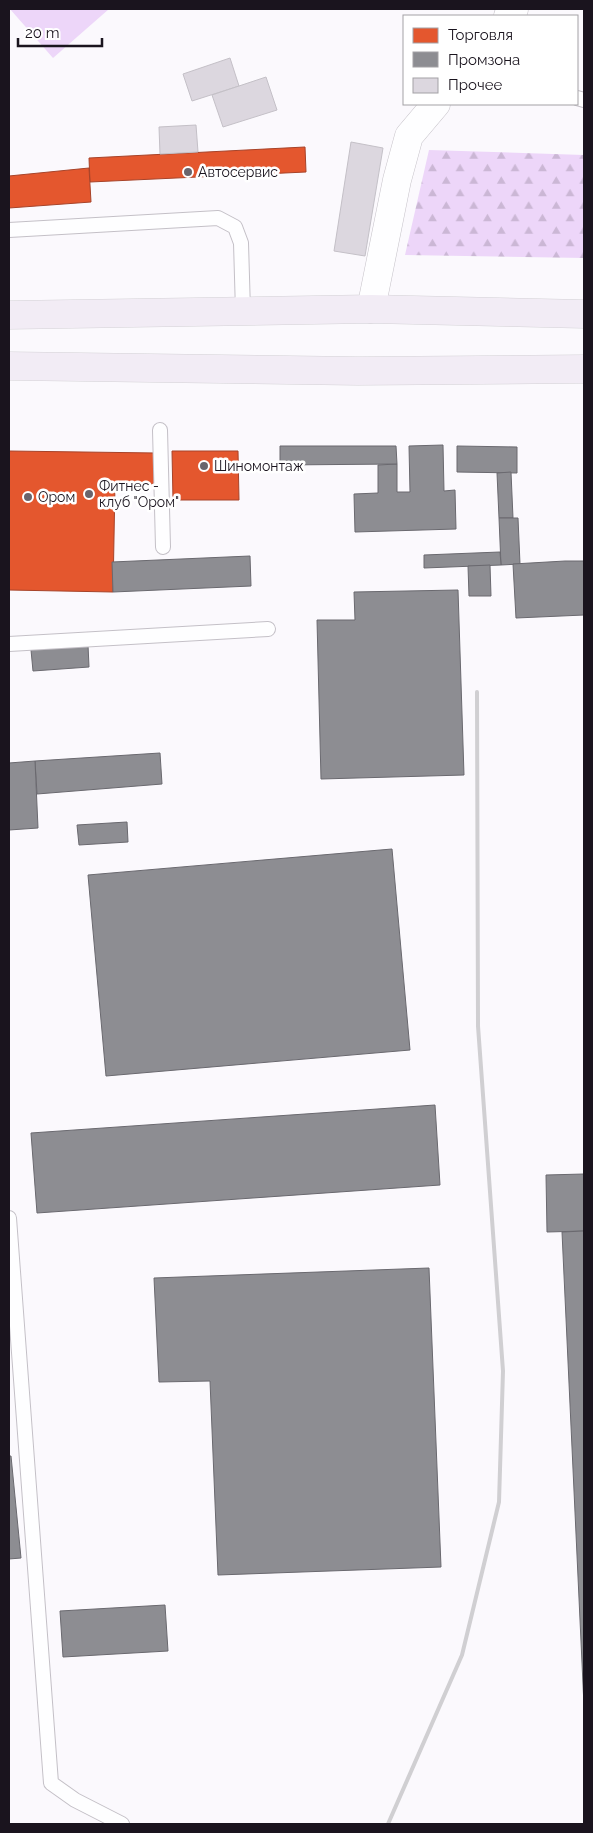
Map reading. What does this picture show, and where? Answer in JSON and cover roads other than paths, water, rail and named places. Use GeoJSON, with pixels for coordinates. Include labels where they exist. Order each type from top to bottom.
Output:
{"type":"FeatureCollection","features":[{"type":"Feature","properties":{"kind":"main road"},"geometry":{"type":"LineString","coordinates":[[9,315],[371,309],[584,314]]}},
{"type":"Feature","properties":{"kind":"main road"},"geometry":{"type":"LineString","coordinates":[[9,366],[358,370],[584,369]]}},
{"type":"Feature","properties":{"kind":"street"},"geometry":{"type":"LineString","coordinates":[[371,309],[397,180],[409,136],[435,105]]}},
{"type":"Feature","properties":{"kind":"lane"},"geometry":{"type":"LineString","coordinates":[[9,230],[218,218],[235,227],[241,243],[243,311]]}},
{"type":"Feature","properties":{"kind":"lane"},"geometry":{"type":"LineString","coordinates":[[160,430],[164,546]]}},
{"type":"Feature","properties":{"kind":"lane"},"geometry":{"type":"LineString","coordinates":[[9,644],[268,629]]}},
{"type":"Feature","properties":{"kind":"lane"},"geometry":{"type":"LineString","coordinates":[[9,1218],[51,1783],[75,1800],[122,1824]]}},
{"type":"Feature","properties":{"kind":"railway"},"geometry":{"type":"LineString","coordinates":[[388,1824],[462,1655],[499,1502],[503,1371],[478,1026],[477,692]]}},
{"type":"Feature","properties":{"kind":"place","name":"Автосервис"},"geometry":{"type":"Point","coordinates":[188,172]}},
{"type":"Feature","properties":{"kind":"place","name":"Шиномонтаж"},"geometry":{"type":"Point","coordinates":[204,466]}},
{"type":"Feature","properties":{"kind":"place","name":"Фитнес - клуб \"Ором\""},"geometry":{"type":"Point","coordinates":[89,494]}},
{"type":"Feature","properties":{"kind":"place","name":"Ором"},"geometry":{"type":"Point","coordinates":[28,497]}}]}
